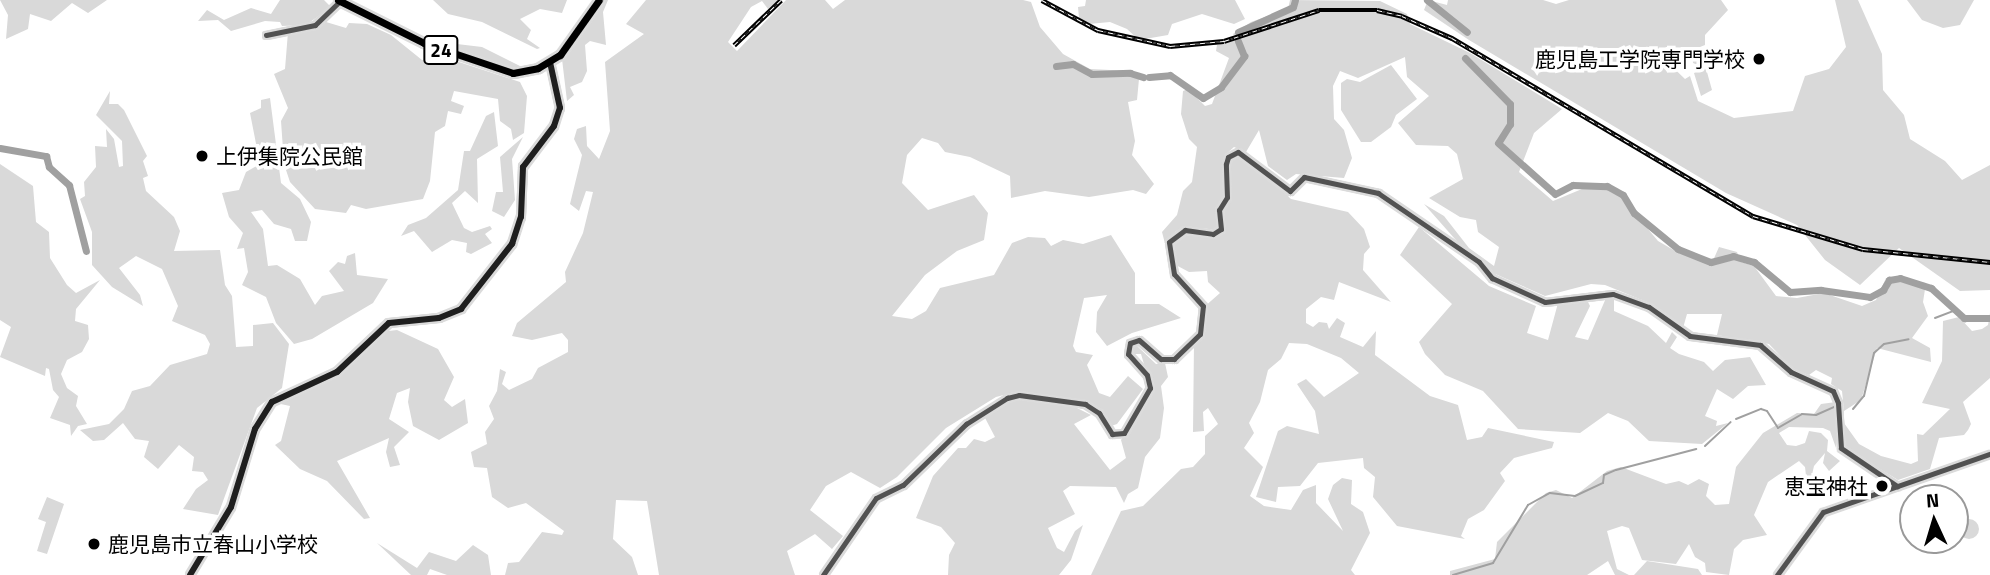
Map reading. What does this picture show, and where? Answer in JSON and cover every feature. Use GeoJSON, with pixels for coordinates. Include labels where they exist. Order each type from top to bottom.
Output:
{"type":"FeatureCollection","features":[{"type":"Feature","properties":{"kind":"main road"},"geometry":{"type":"LineString","coordinates":[[190,575],[231,506],[255,429],[272,402],[337,372],[389,323],[439,318],[461,309],[512,244],[522,216],[523,167],[554,126],[560,108],[550,62],[571,41],[598,0]]}},
{"type":"Feature","properties":{"kind":"main road","name":"24"},"geometry":{"type":"LineString","coordinates":[[339,1],[424,43],[486,68],[513,73],[550,62]]}},
{"type":"Feature","properties":{"kind":"street"},"geometry":{"type":"LineString","coordinates":[[266,34],[315,25],[339,1]]}},
{"type":"Feature","properties":{"kind":"street"},"geometry":{"type":"LineString","coordinates":[[822,575],[876,498],[903,485],[967,424],[1007,398],[1024,395],[1086,404],[1099,413],[1112,434],[1124,433],[1150,388],[1147,375],[1128,355],[1130,343],[1139,340],[1161,359],[1174,359],[1200,334],[1203,306],[1174,274],[1169,242],[1185,230],[1213,234],[1221,229],[1219,210],[1227,197],[1226,163],[1228,157],[1238,152],[1290,191],[1304,177],[1378,193],[1479,262],[1492,278],[1545,302],[1613,294],[1649,307],[1690,336],[1760,345],[1796,375],[1829,386],[1838,403],[1841,448],[1897,486]]}},
{"type":"Feature","properties":{"kind":"street"},"geometry":{"type":"LineString","coordinates":[[1777,575],[1823,512],[1990,454]]}},
{"type":"Feature","properties":{"kind":"shaded area"},"geometry":{"type":"Polygon","coordinates":[[[0,0],[107,0],[88,13],[72,3],[51,21],[30,14],[28,29],[6,39],[8,15],[0,0]]]}},
{"type":"Feature","properties":{"kind":"shaded area"},"geometry":{"type":"Polygon","coordinates":[[[280,0],[324,0],[331,7],[306,25],[282,26],[280,22],[265,21],[231,31],[218,20],[198,21],[207,10],[224,20],[251,8],[271,14],[280,0]]]}},
{"type":"Feature","properties":{"kind":"shaded area"},"geometry":{"type":"Polygon","coordinates":[[[433,0],[567,0],[562,13],[540,9],[520,19],[531,30],[527,39],[540,48],[537,49],[482,22],[448,14],[433,0]]]}},
{"type":"Feature","properties":{"kind":"shaded area"},"geometry":{"type":"Polygon","coordinates":[[[603,0],[608,0],[603,12],[606,45],[590,41],[585,45],[587,71],[582,82],[570,87],[574,95],[567,101],[562,59],[603,0]]]}},
{"type":"Feature","properties":{"kind":"shaded area"},"geometry":{"type":"Polygon","coordinates":[[[646,0],[779,0],[768,9],[762,1],[751,7],[728,42],[737,51],[786,0],[825,0],[833,9],[845,0],[1023,0],[1031,2],[1040,27],[1063,54],[1090,69],[1131,71],[1139,79],[1137,100],[1128,102],[1135,141],[1132,155],[1154,184],[1146,194],[1133,190],[1089,197],[1045,191],[1011,198],[1010,176],[970,157],[945,152],[938,143],[922,138],[907,155],[902,183],[928,210],[974,195],[988,213],[984,240],[957,251],[925,275],[892,316],[912,319],[926,311],[940,288],[994,275],[1012,243],[1028,237],[1045,238],[1051,246],[1063,240],[1083,244],[1111,235],[1135,273],[1135,304],[1159,304],[1181,318],[1132,333],[1107,346],[1096,332],[1097,312],[1107,295],[1084,298],[1073,346],[1076,352],[1093,355],[1087,365],[1099,393],[1110,397],[1128,376],[1143,389],[1117,424],[1111,426],[1085,402],[1015,392],[996,397],[946,428],[897,477],[880,488],[851,472],[826,486],[810,510],[843,536],[832,549],[815,534],[787,551],[795,575],[659,575],[647,501],[616,500],[613,539],[632,557],[638,575],[505,575],[508,563],[519,562],[542,532],[562,535],[564,531],[526,503],[508,508],[492,497],[487,468],[474,467],[471,452],[487,444],[485,432],[494,419],[489,406],[497,391],[500,369],[506,372],[502,384],[509,390],[532,379],[538,368],[568,352],[568,340],[562,333],[532,340],[512,336],[517,323],[566,282],[565,272],[583,233],[593,192],[586,191],[579,211],[570,204],[582,155],[574,139],[577,129],[586,126],[587,146],[599,159],[610,131],[605,62],[644,34],[626,24],[646,0]]]}},
{"type":"Feature","properties":{"kind":"shaded area"},"geometry":{"type":"Polygon","coordinates":[[[1086,0],[1235,0],[1245,19],[1234,24],[1202,14],[1172,24],[1168,35],[1139,40],[1127,29],[1110,22],[1089,24],[1079,18],[1078,7],[1085,6],[1086,0]]]}},
{"type":"Feature","properties":{"kind":"shaded area"},"geometry":{"type":"Polygon","coordinates":[[[1290,0],[1380,1],[1407,14],[1410,24],[1470,53],[1562,109],[1534,133],[1519,172],[1553,201],[1582,189],[1606,189],[1621,197],[1658,241],[1677,252],[1711,265],[1719,247],[1737,252],[1741,262],[1754,266],[1776,296],[1797,298],[1824,293],[1862,306],[1876,300],[1886,278],[1926,283],[1923,302],[1928,316],[1912,338],[1930,348],[1931,362],[1877,348],[1861,400],[1844,411],[1842,391],[1831,384],[1832,378],[1816,370],[1809,375],[1793,369],[1769,344],[1717,335],[1722,314],[1687,314],[1683,328],[1647,302],[1605,285],[1591,284],[1545,296],[1493,273],[1462,247],[1424,204],[1444,216],[1469,248],[1494,266],[1499,247],[1478,232],[1476,220],[1460,217],[1429,198],[1463,179],[1457,154],[1448,146],[1416,145],[1398,123],[1429,96],[1407,77],[1405,57],[1358,78],[1340,71],[1333,86],[1334,119],[1344,130],[1352,158],[1344,178],[1296,174],[1287,180],[1268,166],[1259,130],[1246,152],[1234,147],[1224,156],[1225,197],[1216,211],[1219,230],[1189,227],[1176,231],[1169,241],[1170,263],[1162,232],[1177,215],[1183,191],[1192,182],[1197,147],[1189,139],[1181,114],[1183,91],[1188,89],[1205,106],[1212,104],[1229,58],[1216,51],[1217,45],[1236,39],[1233,34],[1251,22],[1288,9],[1290,0]]]}},
{"type":"Feature","properties":{"kind":"shaded area"},"geometry":{"type":"Polygon","coordinates":[[[1428,0],[1447,5],[1448,0],[1543,0],[1556,4],[1569,0],[1721,0],[1728,10],[1705,35],[1705,45],[1700,47],[1712,90],[1701,96],[1694,73],[1702,67],[1693,63],[1692,49],[1666,47],[1660,55],[1685,79],[1690,76],[1698,101],[1734,118],[1793,111],[1805,76],[1829,69],[1846,47],[1835,0],[1858,0],[1882,54],[1883,90],[1904,115],[1910,139],[1945,161],[1962,180],[1990,165],[1990,290],[1960,291],[1899,248],[1860,285],[1825,260],[1797,225],[1726,193],[1469,40],[1424,10],[1428,0]]]}},
{"type":"Feature","properties":{"kind":"shaded area"},"geometry":{"type":"Polygon","coordinates":[[[1907,0],[1974,0],[1960,25],[1943,28],[1922,20],[1907,0]]]}},
{"type":"Feature","properties":{"kind":"shaded area"},"geometry":{"type":"Polygon","coordinates":[[[326,22],[346,28],[349,23],[367,24],[391,35],[422,60],[459,62],[520,82],[527,96],[524,133],[513,140],[511,129],[500,121],[498,99],[454,91],[451,101],[464,106],[461,114],[448,111],[445,126],[435,132],[430,181],[423,199],[366,209],[351,205],[346,213],[315,209],[290,182],[284,164],[281,121],[288,108],[274,74],[285,69],[288,32],[326,22]]]}},
{"type":"Feature","properties":{"kind":"shaded area"},"geometry":{"type":"Polygon","coordinates":[[[457,36],[457,44],[482,47],[522,67],[501,67],[445,49],[457,36]]]}},
{"type":"Feature","properties":{"kind":"shaded area"},"geometry":{"type":"Polygon","coordinates":[[[1391,65],[1417,99],[1396,115],[1391,127],[1371,142],[1361,142],[1341,110],[1341,83],[1347,79],[1360,82],[1391,65]]]}},
{"type":"Feature","properties":{"kind":"shaded area"},"geometry":{"type":"Polygon","coordinates":[[[110,91],[109,104],[118,104],[124,110],[147,156],[143,161],[148,176],[143,178],[146,191],[174,217],[180,231],[174,251],[220,250],[225,285],[232,296],[236,347],[253,346],[253,325],[273,323],[289,344],[282,388],[257,408],[218,515],[183,509],[196,489],[208,480],[203,472],[192,471],[194,457],[179,445],[158,469],[144,457],[149,441],[135,439],[123,423],[104,440],[93,441],[80,430],[109,424],[124,409],[132,391],[150,386],[170,365],[207,354],[210,344],[205,335],[172,321],[178,306],[162,269],[136,256],[119,268],[140,295],[143,306],[112,287],[92,265],[92,232],[80,199],[85,196],[84,182],[96,167],[95,146],[107,147],[106,129],[114,139],[119,167],[123,166],[122,141],[96,115],[110,91]]]}},
{"type":"Feature","properties":{"kind":"shaded area"},"geometry":{"type":"Polygon","coordinates":[[[270,98],[281,183],[300,199],[311,222],[307,241],[295,241],[291,229],[274,224],[262,210],[251,212],[263,229],[268,266],[277,265],[300,279],[315,305],[322,296],[344,291],[329,271],[338,262],[345,264],[347,256],[355,253],[357,275],[388,279],[373,303],[312,339],[294,344],[276,323],[266,297],[242,285],[248,272],[244,248],[237,249],[243,233],[229,217],[222,193],[239,190],[246,172],[260,164],[250,113],[261,108],[261,100],[270,98]]]}},
{"type":"Feature","properties":{"kind":"shaded area"},"geometry":{"type":"Polygon","coordinates":[[[494,112],[498,146],[477,159],[478,203],[465,191],[452,203],[464,228],[472,232],[490,226],[492,229],[485,234],[492,243],[471,254],[466,252],[467,243],[452,240],[432,252],[414,231],[401,236],[408,225],[426,218],[458,190],[464,151],[470,151],[486,116],[494,112]]]}},
{"type":"Feature","properties":{"kind":"shaded area"},"geometry":{"type":"Polygon","coordinates":[[[523,137],[512,159],[515,200],[504,217],[492,211],[496,192],[503,192],[500,157],[523,137]]]}},
{"type":"Feature","properties":{"kind":"shaded area"},"geometry":{"type":"Polygon","coordinates":[[[1233,155],[1259,169],[1291,199],[1348,212],[1364,229],[1370,247],[1364,254],[1363,270],[1391,302],[1339,282],[1334,300],[1321,297],[1306,309],[1306,323],[1313,327],[1319,322],[1327,323],[1329,329],[1337,318],[1345,323],[1340,337],[1363,347],[1376,331],[1375,355],[1430,396],[1458,405],[1467,440],[1482,437],[1488,428],[1554,442],[1552,448],[1514,458],[1500,473],[1505,481],[1484,510],[1468,519],[1461,536],[1465,539],[1397,526],[1373,497],[1375,477],[1364,468],[1363,458],[1318,463],[1300,486],[1278,487],[1276,502],[1256,497],[1278,431],[1287,426],[1319,434],[1315,411],[1297,384],[1306,379],[1324,397],[1359,373],[1341,358],[1307,344],[1289,343],[1281,359],[1268,370],[1260,402],[1249,423],[1254,433],[1244,448],[1263,467],[1250,496],[1264,506],[1291,510],[1303,490],[1316,485],[1316,503],[1343,531],[1328,499],[1333,485],[1342,478],[1352,480],[1351,504],[1363,512],[1370,533],[1351,570],[1355,575],[1091,575],[1121,511],[1143,506],[1181,469],[1193,467],[1205,454],[1205,436],[1218,424],[1208,408],[1203,412],[1204,431],[1193,432],[1194,342],[1206,317],[1203,308],[1220,293],[1208,282],[1207,271],[1189,272],[1174,264],[1171,246],[1178,236],[1216,236],[1222,230],[1221,209],[1226,203],[1229,157],[1233,155]]]}},
{"type":"Feature","properties":{"kind":"shaded area"},"geometry":{"type":"Polygon","coordinates":[[[0,164],[33,186],[36,222],[49,232],[50,258],[67,285],[76,293],[100,280],[76,309],[75,321],[88,325],[89,339],[82,352],[67,360],[61,374],[67,388],[78,396],[76,406],[87,424],[78,426],[71,436],[70,425],[50,418],[59,397],[53,390],[49,369],[46,368],[45,376],[0,357],[11,327],[0,320],[0,164]]]}},
{"type":"Feature","properties":{"kind":"shaded area"},"geometry":{"type":"Polygon","coordinates":[[[1419,227],[1489,286],[1536,306],[1527,333],[1548,340],[1558,303],[1586,298],[1590,306],[1575,337],[1588,340],[1606,298],[1614,298],[1614,311],[1648,326],[1666,343],[1672,332],[1677,337],[1670,348],[1679,354],[1704,362],[1713,371],[1725,360],[1750,357],[1766,385],[1748,386],[1733,399],[1717,389],[1705,416],[1717,421],[1716,426],[1728,423],[1702,444],[1649,441],[1628,421],[1608,413],[1580,433],[1518,429],[1483,391],[1445,375],[1425,354],[1419,342],[1452,304],[1400,255],[1419,227]]]}},
{"type":"Feature","properties":{"kind":"shaded area"},"geometry":{"type":"Polygon","coordinates":[[[1990,313],[1990,378],[1963,402],[1971,424],[1968,430],[1964,435],[1939,438],[1930,469],[1898,480],[1843,446],[1844,423],[1859,444],[1881,456],[1911,464],[1918,461],[1917,434],[1923,435],[1950,409],[1922,403],[1942,361],[1943,321],[1959,317],[1972,331],[1988,325],[1990,313]]]}},
{"type":"Feature","properties":{"kind":"shaded area"},"geometry":{"type":"Polygon","coordinates":[[[397,330],[438,349],[454,377],[444,400],[452,407],[465,399],[468,423],[439,440],[413,426],[408,402],[410,388],[397,393],[389,419],[409,432],[394,447],[400,465],[390,467],[386,452],[389,438],[337,461],[370,518],[364,519],[327,481],[300,469],[275,445],[281,441],[290,406],[276,403],[333,379],[380,332],[397,330]]]}},
{"type":"Feature","properties":{"kind":"shaded area"},"geometry":{"type":"Polygon","coordinates":[[[1135,344],[1156,364],[1165,363],[1168,377],[1161,386],[1164,408],[1160,438],[1145,457],[1138,488],[1128,494],[1124,503],[1116,487],[1070,486],[1063,491],[1075,514],[1048,528],[1057,548],[1064,552],[1075,531],[1083,525],[1071,560],[1059,575],[948,575],[949,555],[955,543],[941,527],[916,518],[933,476],[958,448],[966,448],[974,439],[985,442],[995,437],[984,416],[1015,399],[1071,405],[1091,415],[1074,424],[1110,470],[1126,458],[1121,440],[1148,396],[1149,381],[1141,354],[1129,354],[1135,344]]]}},
{"type":"Feature","properties":{"kind":"shaded area"},"geometry":{"type":"Polygon","coordinates":[[[1836,402],[1836,448],[1830,431],[1823,428],[1789,427],[1779,433],[1787,445],[1796,446],[1805,443],[1809,431],[1821,433],[1828,440],[1827,451],[1840,461],[1829,471],[1823,463],[1825,453],[1814,466],[1811,479],[1827,482],[1815,488],[1807,484],[1805,467],[1799,461],[1768,482],[1754,515],[1767,535],[1743,540],[1734,549],[1729,575],[1706,572],[1705,563],[1695,557],[1689,544],[1676,564],[1642,560],[1629,528],[1622,526],[1607,531],[1617,569],[1629,575],[1615,575],[1608,561],[1587,575],[1450,575],[1450,571],[1495,559],[1497,542],[1546,493],[1556,490],[1572,498],[1607,471],[1621,467],[1666,484],[1679,481],[1688,485],[1699,479],[1709,484],[1706,496],[1715,505],[1729,504],[1736,467],[1763,433],[1797,413],[1814,414],[1821,404],[1836,402]]]}},
{"type":"Feature","properties":{"kind":"shaded area"},"geometry":{"type":"Polygon","coordinates":[[[47,497],[64,504],[47,554],[37,551],[46,522],[38,519],[47,497]]]}},
{"type":"Feature","properties":{"kind":"shaded area"},"geometry":{"type":"Polygon","coordinates":[[[1969,519],[1978,525],[1978,533],[1969,539],[1969,519]]]}},
{"type":"Feature","properties":{"kind":"shaded area"},"geometry":{"type":"Polygon","coordinates":[[[377,543],[417,568],[429,552],[456,561],[473,545],[488,555],[491,575],[447,575],[430,569],[427,575],[411,575],[377,543]]]}},
{"type":"Feature","properties":{"kind":"shaded area"},"geometry":{"type":"Polygon","coordinates":[[[1647,561],[1698,569],[1702,575],[1634,575],[1647,561]]]}},
{"type":"Feature","properties":{"kind":"waterway"},"geometry":{"type":"LineString","coordinates":[[1238,32],[1293,7],[1295,0]]}},
{"type":"Feature","properties":{"kind":"waterway"},"geometry":{"type":"LineString","coordinates":[[1427,0],[1467,32]]}},
{"type":"Feature","properties":{"kind":"waterway"},"geometry":{"type":"LineString","coordinates":[[1149,77],[1170,75],[1203,98],[1221,87],[1244,56],[1238,41]]}},
{"type":"Feature","properties":{"kind":"waterway"},"geometry":{"type":"LineString","coordinates":[[1465,58],[1510,104],[1510,124],[1498,143],[1555,194],[1573,185],[1607,186],[1623,195],[1634,213],[1678,249],[1711,262],[1733,256],[1754,262],[1790,292],[1821,290],[1870,297],[1883,290],[1889,280],[1900,278],[1931,288],[1964,318],[1990,318]]}},
{"type":"Feature","properties":{"kind":"waterway"},"geometry":{"type":"LineString","coordinates":[[1056,66],[1073,64],[1092,74],[1130,73],[1143,77]]}},
{"type":"Feature","properties":{"kind":"waterway"},"geometry":{"type":"LineString","coordinates":[[0,148],[46,156],[49,167],[69,185],[86,251]]}},
{"type":"Feature","properties":{"kind":"waterway"},"geometry":{"type":"LineString","coordinates":[[1935,318],[1956,310]]}},
{"type":"Feature","properties":{"kind":"waterway"},"geometry":{"type":"LineString","coordinates":[[1853,409],[1864,396],[1874,353],[1884,344],[1909,339]]}},
{"type":"Feature","properties":{"kind":"waterway"},"geometry":{"type":"LineString","coordinates":[[1736,419],[1761,409],[1767,411],[1778,428],[1802,414],[1816,415],[1834,407]]}},
{"type":"Feature","properties":{"kind":"waterway"},"geometry":{"type":"LineString","coordinates":[[1705,446],[1731,422]]}},
{"type":"Feature","properties":{"kind":"waterway"},"geometry":{"type":"LineString","coordinates":[[1453,575],[1493,563],[1528,505],[1550,493],[1575,496],[1603,483],[1604,475],[1616,470],[1696,449]]}},
{"type":"Feature","properties":{"kind":"railway"},"geometry":{"type":"LineString","coordinates":[[734,45],[781,0]]}},
{"type":"Feature","properties":{"kind":"railway"},"geometry":{"type":"LineString","coordinates":[[1042,0],[1098,30],[1170,46],[1224,41],[1319,10],[1377,10],[1402,16],[1452,38],[1753,216],[1863,249],[1990,262]]}},
{"type":"Feature","properties":{"kind":"place","name":"鹿児島工学院専門学校"},"geometry":{"type":"Point","coordinates":[1759,59]}},
{"type":"Feature","properties":{"kind":"place","name":"上伊集院公民館"},"geometry":{"type":"Point","coordinates":[202,156]}},
{"type":"Feature","properties":{"kind":"place","name":"恵宝神社"},"geometry":{"type":"Point","coordinates":[1882,486]}},
{"type":"Feature","properties":{"kind":"place","name":"鹿児島市立春山小学校"},"geometry":{"type":"Point","coordinates":[94,544]}}]}
